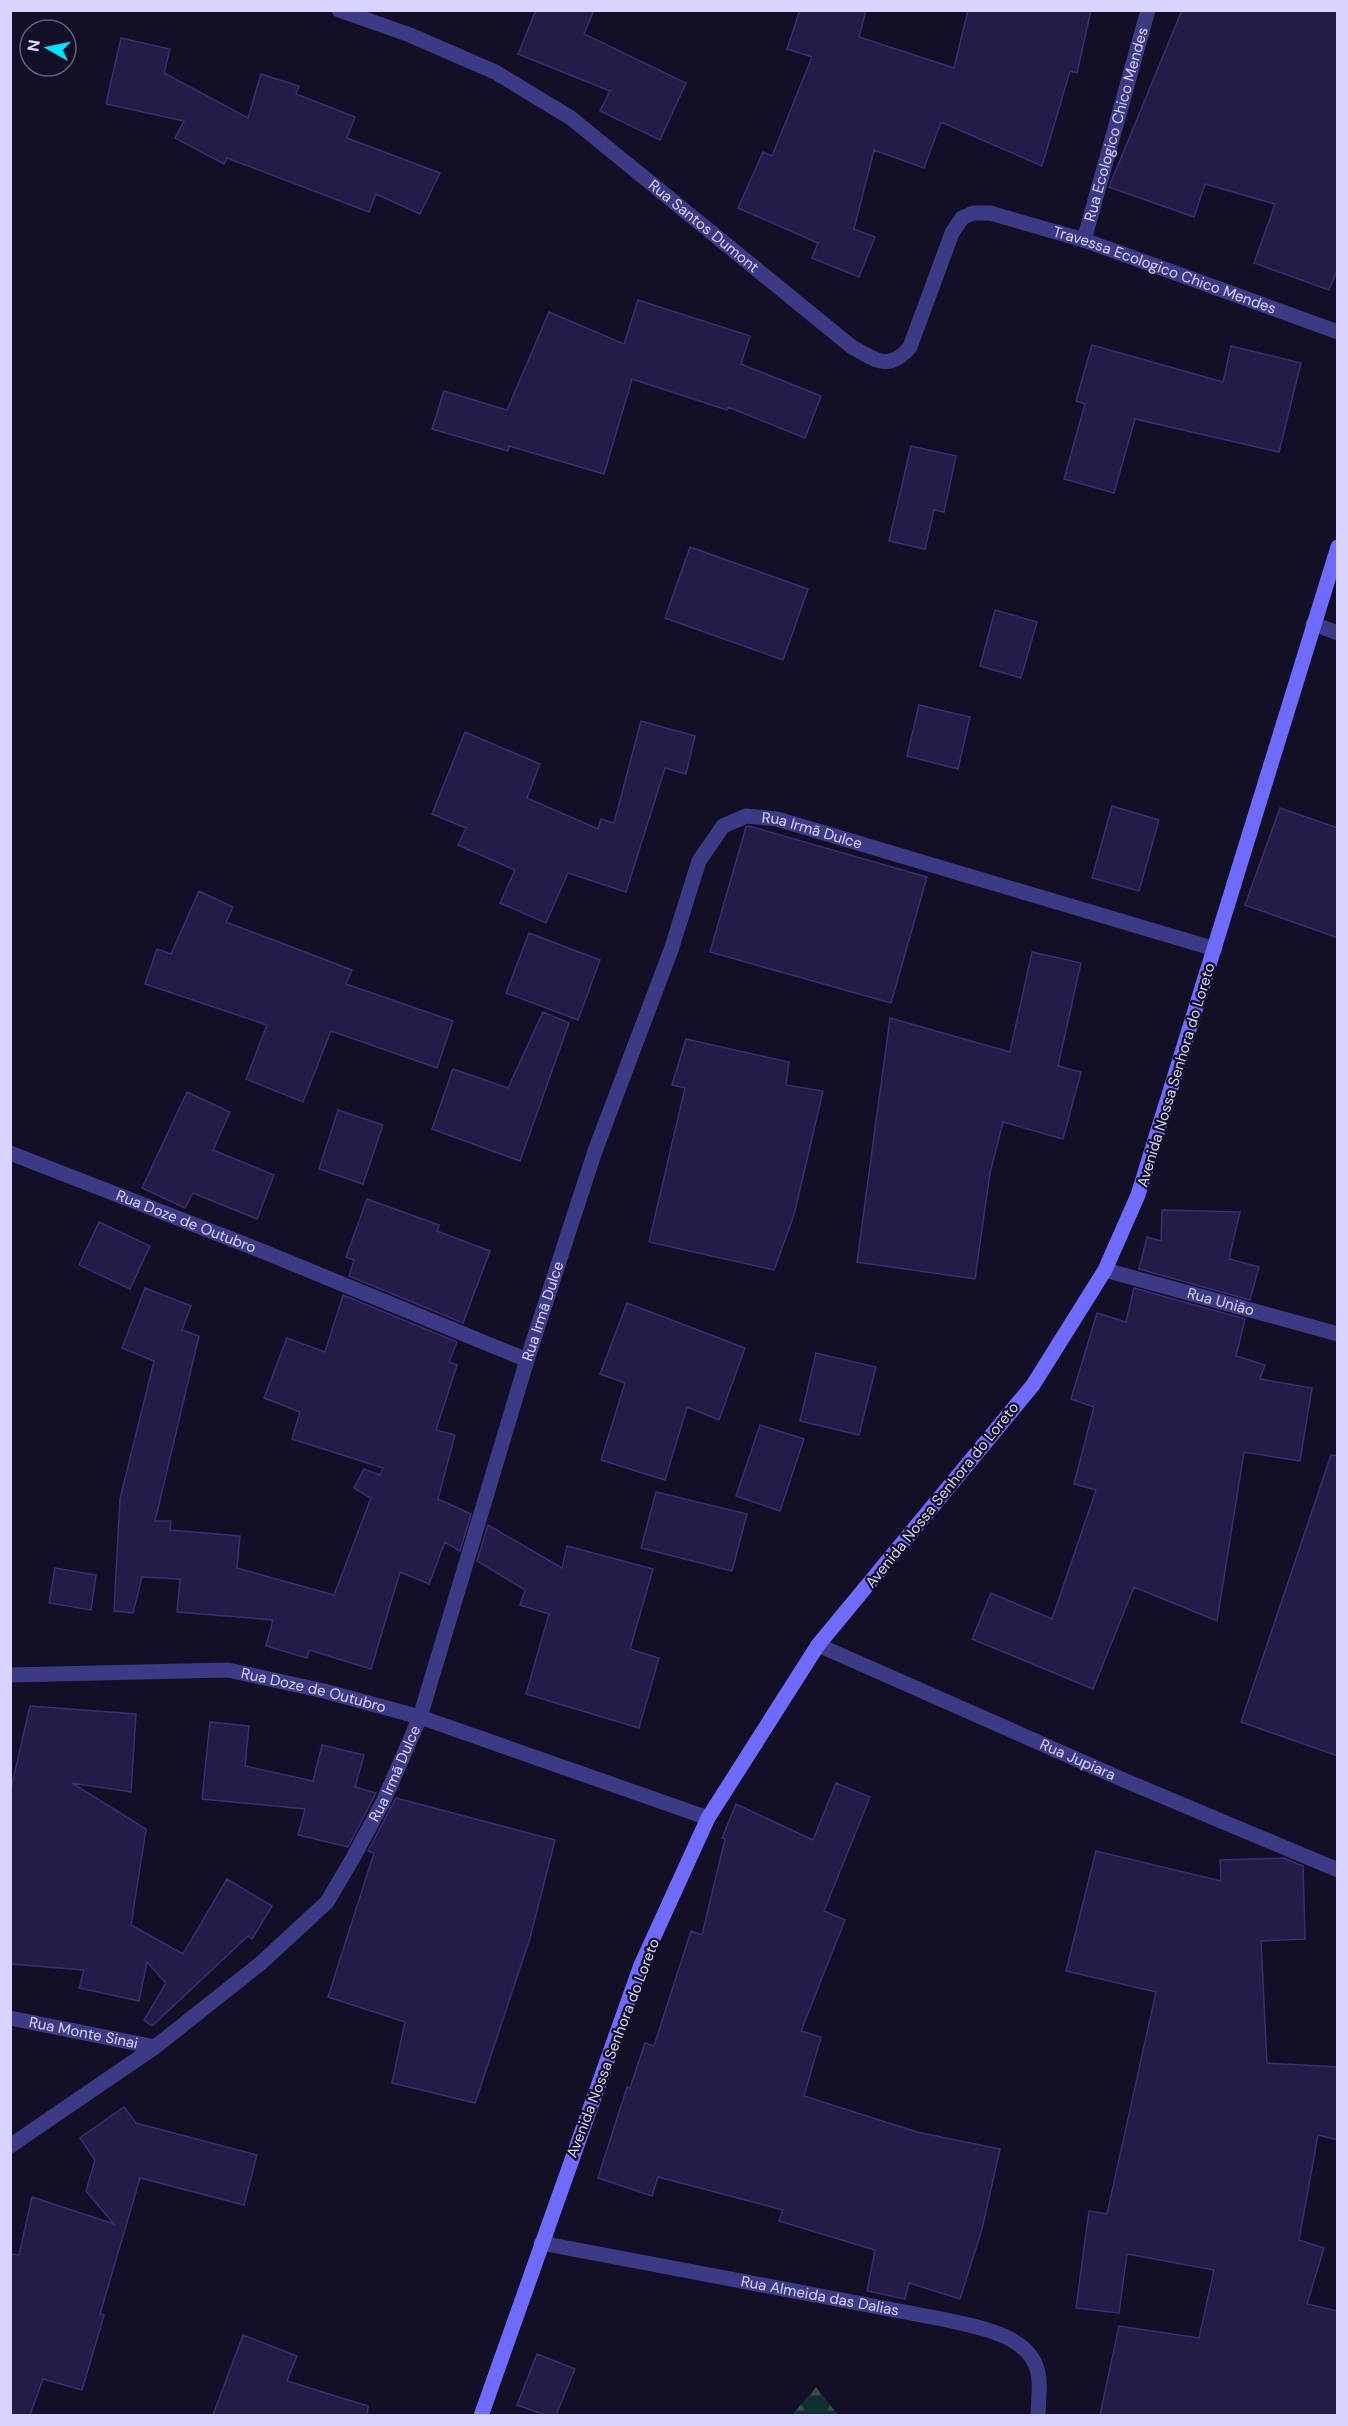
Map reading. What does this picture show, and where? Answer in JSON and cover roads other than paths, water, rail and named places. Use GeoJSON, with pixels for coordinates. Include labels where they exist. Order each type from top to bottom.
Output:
{"type":"FeatureCollection","features":[{"type":"Feature","properties":{"kind":"street","name":"Rua Santos Dumont"},"geometry":{"type":"LineString","coordinates":[[339,10],[410,35],[495,72],[571,118],[852,347],[876,360],[889,362],[900,359],[910,347],[952,233],[962,218],[973,213],[990,213]]}},
{"type":"Feature","properties":{"kind":"street","name":"Rua Ecologico Chico Mendes"},"geometry":{"type":"LineString","coordinates":[[1084,240],[1148,10]]}},
{"type":"Feature","properties":{"kind":"street","name":"Travessa Ecologico Chico Mendes"},"geometry":{"type":"LineString","coordinates":[[990,213],[1084,240],[1338,332]]}},
{"type":"Feature","properties":{"kind":"street","name":"Avenida Nossa Senhora do Loreto"},"geometry":{"type":"LineString","coordinates":[[481,2415],[641,1965],[708,1818],[818,1645],[1033,1385],[1105,1270],[1138,1195],[1338,547]]}},
{"type":"Feature","properties":{"kind":"street"},"geometry":{"type":"LineString","coordinates":[[1313,624],[1338,633]]}},
{"type":"Feature","properties":{"kind":"street","name":"Rua Irmã Dulce"},"geometry":{"type":"LineString","coordinates":[[14,2143],[155,2047],[261,1963],[327,1902],[384,1800],[420,1717],[527,1360],[595,1151],[671,950],[699,861],[723,826],[746,816],[777,819],[1215,949]]}},
{"type":"Feature","properties":{"kind":"street","name":"Rua Doze de Outubro"},"geometry":{"type":"LineString","coordinates":[[10,1154],[262,1251],[527,1360]]}},
{"type":"Feature","properties":{"kind":"street","name":"Rua União"},"geometry":{"type":"LineString","coordinates":[[1105,1270],[1338,1334]]}},
{"type":"Feature","properties":{"kind":"street","name":"Rua Jupiara"},"geometry":{"type":"LineString","coordinates":[[818,1645],[1126,1781],[1338,1870]]}},
{"type":"Feature","properties":{"kind":"street","name":"Rua Doze de Outubro"},"geometry":{"type":"LineString","coordinates":[[10,1675],[228,1670],[324,1691],[420,1717],[708,1818]]}},
{"type":"Feature","properties":{"kind":"street","name":"Rua Monte Sinai"},"geometry":{"type":"LineString","coordinates":[[10,2018],[155,2047]]}},
{"type":"Feature","properties":{"kind":"street"},"geometry":{"type":"LineString","coordinates":[[10,2156],[14,2143]]}},
{"type":"Feature","properties":{"kind":"street","name":"Rua Almeida das Dalias"},"geometry":{"type":"LineString","coordinates":[[541,2243],[996,2332],[1025,2350],[1038,2372],[1038,2415]]}}]}
